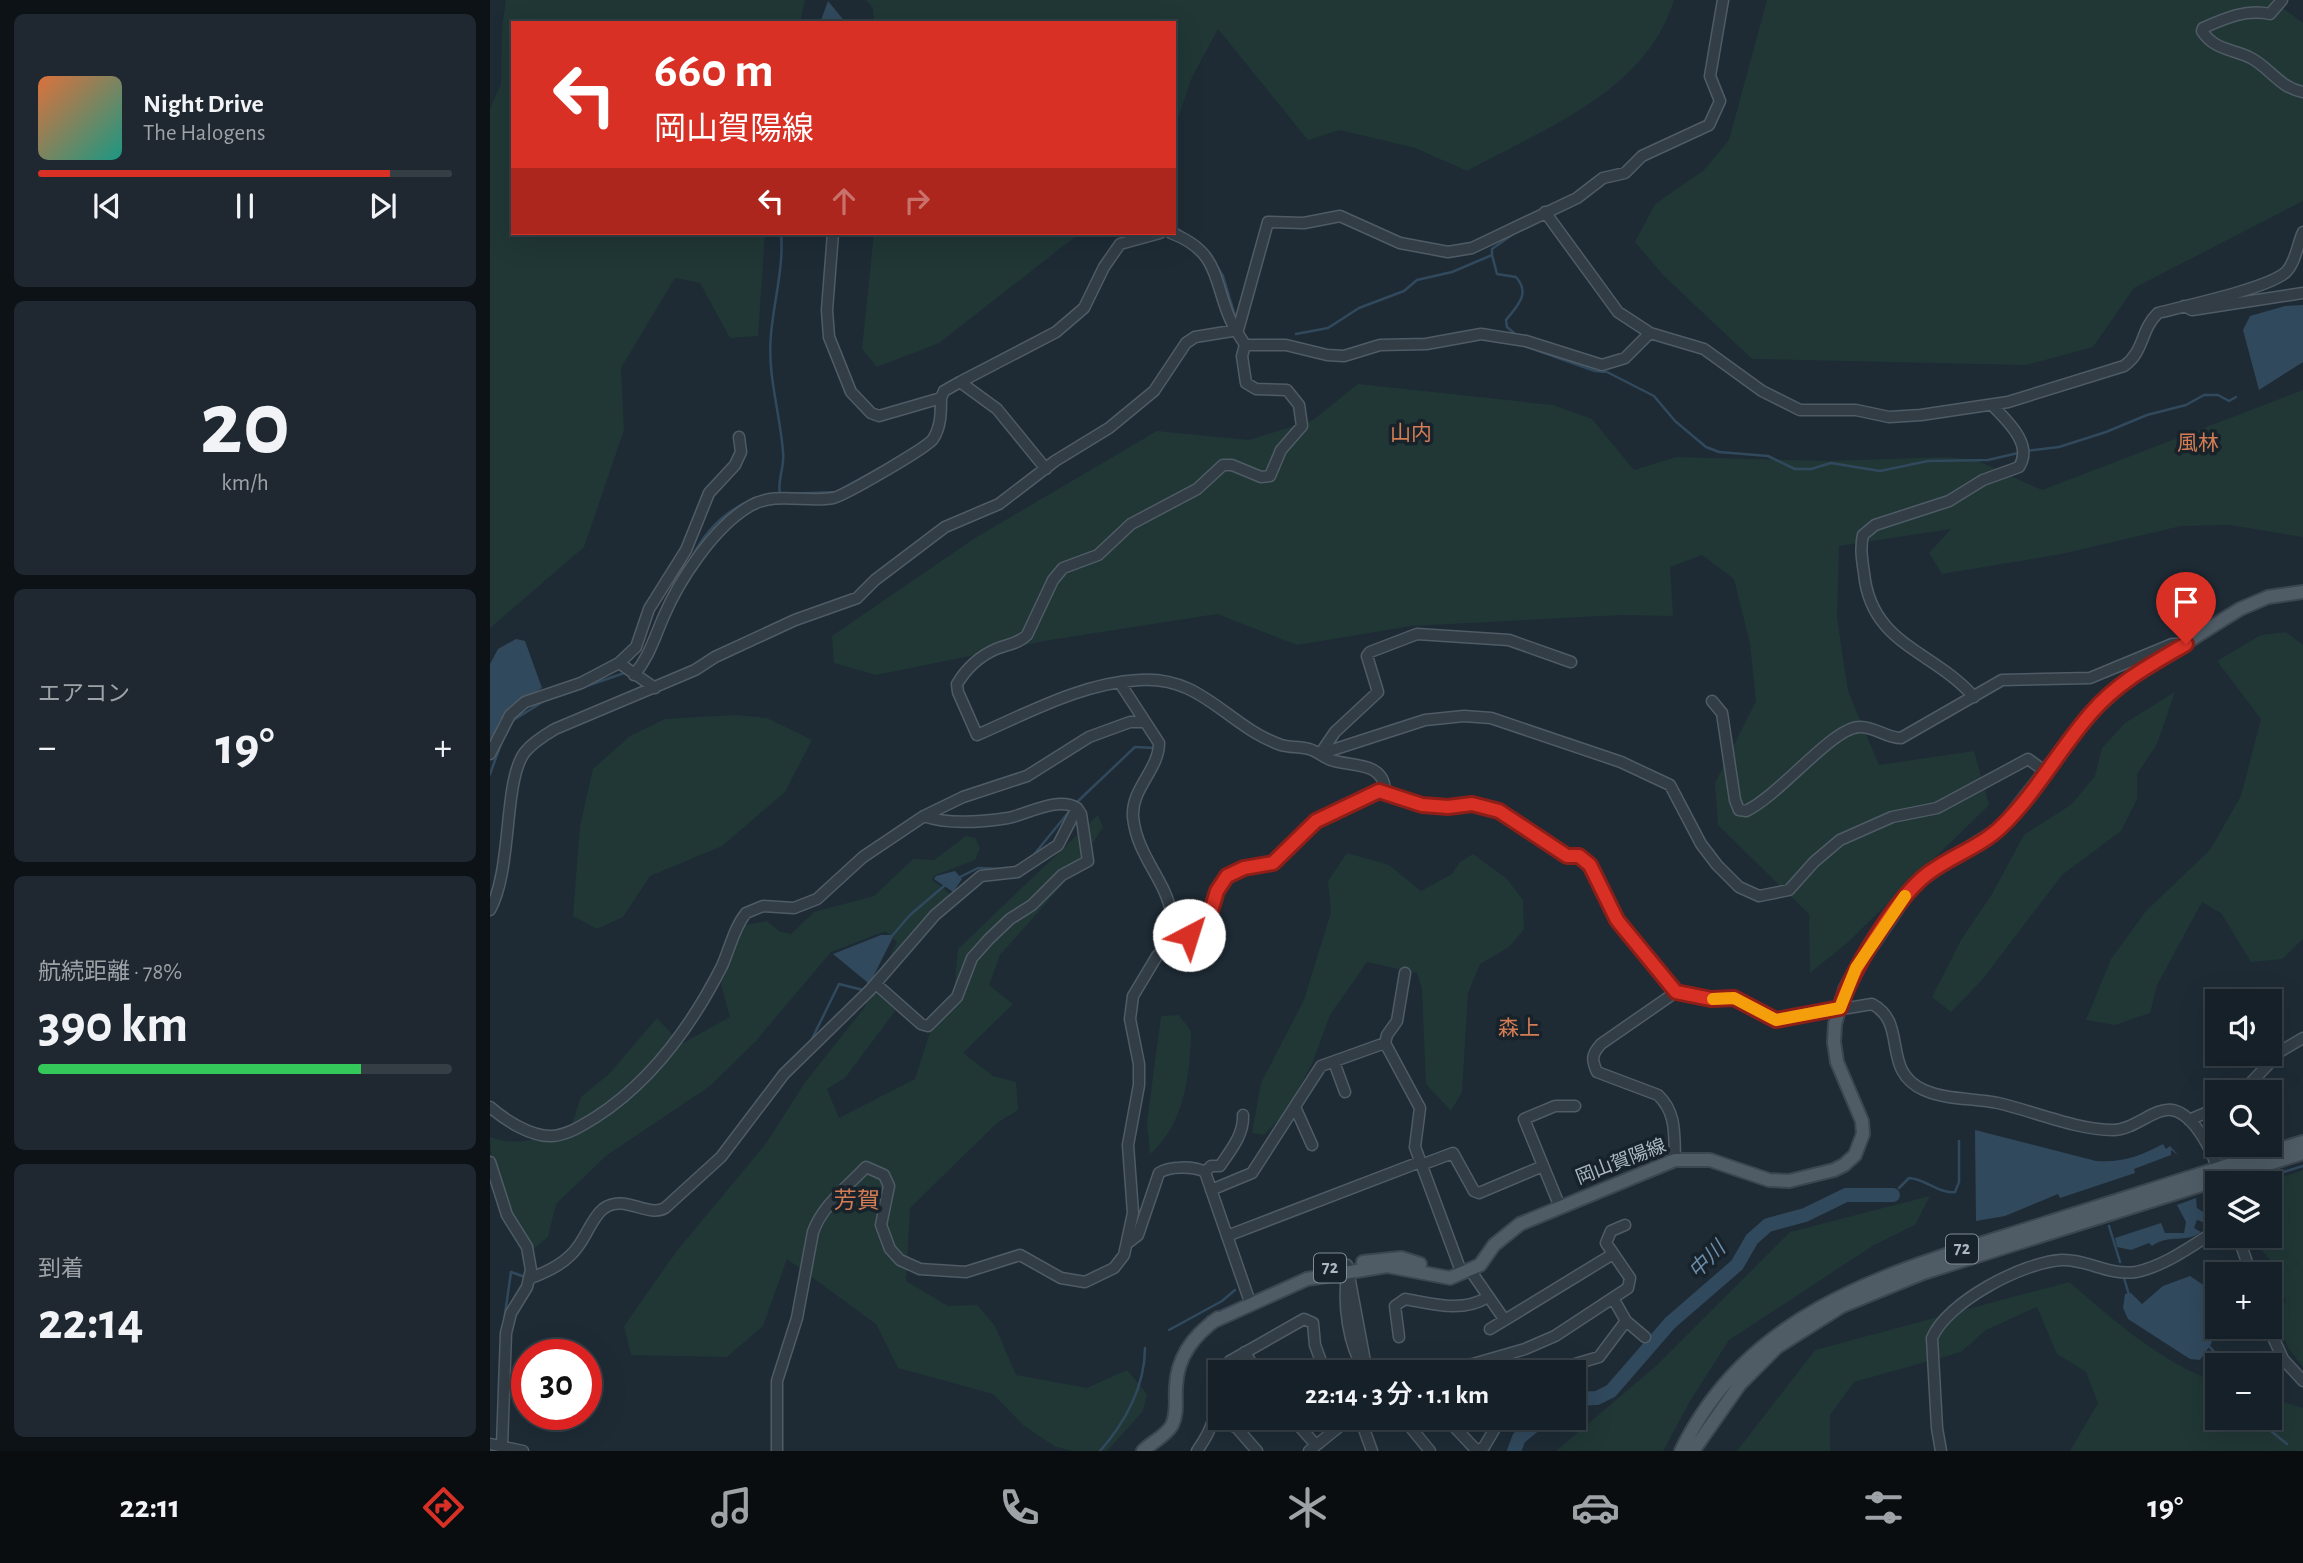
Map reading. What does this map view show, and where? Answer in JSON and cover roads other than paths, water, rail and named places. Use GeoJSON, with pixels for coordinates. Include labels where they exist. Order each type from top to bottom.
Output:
{"type":"FeatureCollection","features":[{"type":"Feature","properties":{"kind":"main road","name":"岡山賀陽線"},"geometry":{"type":"LineString","coordinates":[[1463,1273],[1480,1265],[1494,1245],[1511,1229],[1675,1160],[1710,1160],[1769,1180],[1789,1181],[1834,1170],[1855,1156],[1863,1134],[1862,1121],[1837,1062],[1833,1042],[1840,1008],[1856,968],[1907,894],[1924,876],[2001,828],[2092,712],[2128,679],[2240,609],[2268,597],[2303,592]]}},
{"type":"Feature","properties":{"kind":"main road","name":"72"},"geometry":{"type":"LineString","coordinates":[[2235,1171],[2303,1142]]}},
{"type":"Feature","properties":{"kind":"main road","name":"72"},"geometry":{"type":"LineString","coordinates":[[2242,1171],[2303,1153]]}},
{"type":"Feature","properties":{"kind":"main road","name":"72"},"geometry":{"type":"LineString","coordinates":[[1681,1451],[1707,1408],[1751,1358],[1777,1335],[1833,1298],[1912,1265],[2205,1182]]}},
{"type":"Feature","properties":{"kind":"main road","name":"72"},"geometry":{"type":"LineString","coordinates":[[1693,1451],[1740,1384],[1777,1347],[1842,1306],[1936,1269],[2205,1182]]}},
{"type":"Feature","properties":{"kind":"main road","name":"72"},"geometry":{"type":"LineString","coordinates":[[1143,1451],[1171,1428],[1176,1410],[1178,1368],[1196,1335],[1212,1322],[1307,1279],[1348,1268],[1387,1266],[1450,1279],[1463,1273]]}},
{"type":"Feature","properties":{"kind":"street"},"geometry":{"type":"LineString","coordinates":[[1238,330],[1268,222],[1304,223],[1340,216],[1388,239],[1448,252],[1481,245],[1548,216],[1603,178],[1625,173],[1642,156],[1709,125],[1720,101],[1711,71],[1723,0]]}},
{"type":"Feature","properties":{"kind":"street"},"geometry":{"type":"LineString","coordinates":[[2282,0],[2270,14],[2255,10],[2241,13],[2207,26],[2202,32],[2217,47],[2252,58],[2280,82],[2303,92]]}},
{"type":"Feature","properties":{"kind":"street"},"geometry":{"type":"LineString","coordinates":[[1548,216],[1618,312],[1650,333],[1704,349],[1762,391],[1800,410],[1856,410],[1889,417],[1992,405],[2124,366],[2137,355],[2152,319],[2158,313],[2249,288],[2286,273],[2293,263],[2303,232]]}},
{"type":"Feature","properties":{"kind":"street"},"geometry":{"type":"LineString","coordinates":[[833,235],[827,321],[838,366],[851,392],[871,413],[879,416],[936,399],[960,382],[1056,332],[1084,308],[1104,267],[1119,244],[1153,235]]}},
{"type":"Feature","properties":{"kind":"street"},"geometry":{"type":"LineString","coordinates":[[1176,235],[1187,240],[1213,266],[1231,324],[1238,330],[1245,345],[1242,356],[1250,387],[1287,390],[1299,405],[1303,421],[1299,430],[1280,450],[1272,474],[1261,477],[1232,465],[1223,465],[1197,489],[1131,524],[1098,555],[1063,568],[1053,580],[1027,635],[1021,642],[996,649],[974,663],[957,684],[958,692],[978,735],[1072,695],[1120,683],[1154,680],[1188,686],[1219,709],[1277,744],[1374,769],[1382,778],[1385,791]]}},
{"type":"Feature","properties":{"kind":"street"},"geometry":{"type":"LineString","coordinates":[[2184,306],[2192,310],[2303,293]]}},
{"type":"Feature","properties":{"kind":"street"},"geometry":{"type":"LineString","coordinates":[[490,910],[500,889],[519,763],[526,751],[555,729],[655,688],[795,620],[857,598],[874,580],[945,527],[999,504],[1109,428],[1148,397],[1186,342],[1195,337],[1238,330]]}},
{"type":"Feature","properties":{"kind":"street"},"geometry":{"type":"LineString","coordinates":[[1245,345],[1286,345],[1327,355],[1344,356],[1380,345],[1426,344],[1481,334],[1526,341],[1602,365],[1625,358],[1650,333]]}},
{"type":"Feature","properties":{"kind":"street"},"geometry":{"type":"LineString","coordinates":[[960,382],[997,409],[1046,469]]}},
{"type":"Feature","properties":{"kind":"street"},"geometry":{"type":"LineString","coordinates":[[627,669],[649,609],[695,550],[726,523],[759,501],[834,498],[918,454],[933,440],[938,430],[936,399]]}},
{"type":"Feature","properties":{"kind":"street"},"geometry":{"type":"LineString","coordinates":[[1974,697],[1950,673],[1898,638],[1873,611],[1866,593],[1861,546],[1863,536],[1875,525],[1949,501],[1983,480],[2019,467],[2023,452],[2013,427],[1992,405]]}},
{"type":"Feature","properties":{"kind":"street"},"geometry":{"type":"LineString","coordinates":[[490,754],[510,715],[525,702],[627,669],[650,653],[695,550],[709,493],[728,475],[741,452],[739,437]]}},
{"type":"Feature","properties":{"kind":"street"},"geometry":{"type":"LineString","coordinates":[[1320,754],[1335,732],[1378,692],[1367,656],[1370,652],[1408,636],[1509,640],[1571,662]]}},
{"type":"Feature","properties":{"kind":"street"},"geometry":{"type":"LineString","coordinates":[[1712,701],[1722,713],[1735,800],[1740,810],[1746,811],[1787,783],[1827,744],[1850,728],[1868,727],[1887,736],[1901,738],[2002,680],[2090,678],[2172,644],[2186,644]]}},
{"type":"Feature","properties":{"kind":"street"},"geometry":{"type":"LineString","coordinates":[[627,669],[655,688]]}},
{"type":"Feature","properties":{"kind":"street"},"geometry":{"type":"LineString","coordinates":[[1120,683],[1136,705],[1142,722],[1156,735],[1159,751],[1137,792],[1133,818],[1144,859],[1171,911],[1169,944]]}},
{"type":"Feature","properties":{"kind":"street"},"geometry":{"type":"LineString","coordinates":[[1320,754],[1425,720],[1464,716],[1491,718],[1621,762],[1670,785],[1697,836],[1717,865],[1739,887],[1759,896],[1790,890],[1814,862],[1840,840],[1892,817],[1937,808],[2028,759],[2046,772]]}},
{"type":"Feature","properties":{"kind":"street"},"geometry":{"type":"LineString","coordinates":[[490,1107],[524,1129],[551,1136],[573,1130],[627,1097],[655,1069],[707,992],[746,912],[763,906],[794,908],[817,899],[863,857],[924,816],[963,797],[1027,776],[1089,737],[1130,722],[1142,722]]}},
{"type":"Feature","properties":{"kind":"street"},"geometry":{"type":"LineString","coordinates":[[777,1451],[777,1381],[797,1318],[813,1232],[818,1220],[866,1167],[884,1175],[889,1186],[881,1225],[890,1249],[900,1260],[920,1269],[966,1272],[1020,1255],[1061,1278],[1085,1282],[1114,1268],[1129,1242],[1133,1213],[1128,1145],[1139,1085],[1139,1064],[1129,1007],[1157,956],[1169,944],[1189,935],[1208,921],[1217,891],[1227,876],[1244,868],[1273,863],[1316,821],[1370,794],[1385,791],[1422,805],[1448,807],[1472,804],[1499,811],[1567,856],[1579,856],[1590,865],[1597,876],[1617,920],[1676,992],[1711,999],[1734,998],[1776,1020],[1863,1004],[1881,1009],[1892,1023],[1900,1069],[1910,1081],[1930,1092],[1996,1103],[2102,1129],[2127,1129],[2162,1111],[2171,1110],[2189,1120],[2218,1171]]}},
{"type":"Feature","properties":{"kind":"street"},"geometry":{"type":"LineString","coordinates":[[876,984],[921,1024],[928,1026],[957,997],[972,958],[989,939],[1010,919],[1031,905],[1062,875],[1088,861],[1082,814],[1077,808],[1066,803],[1028,814],[985,821],[924,816]]}},
{"type":"Feature","properties":{"kind":"street"},"geometry":{"type":"LineString","coordinates":[[531,1276],[555,1268],[576,1250],[605,1208],[624,1202],[657,1211],[665,1208],[721,1157],[784,1074],[876,984],[935,915],[981,876],[1017,872],[1058,845],[1077,808]]}},
{"type":"Feature","properties":{"kind":"street"},"geometry":{"type":"LineString","coordinates":[[1405,973],[1397,1021],[1385,1043],[1420,1108],[1415,1147],[1463,1273],[1488,1297],[1504,1320]]}},
{"type":"Feature","properties":{"kind":"street"},"geometry":{"type":"LineString","coordinates":[[1675,1160],[1674,1123],[1665,1102],[1658,1095],[1597,1072],[1592,1062],[1593,1053],[1601,1044],[1676,992]]}},
{"type":"Feature","properties":{"kind":"street"},"geometry":{"type":"LineString","coordinates":[[2253,1080],[2281,1051],[2303,1038]]}},
{"type":"Feature","properties":{"kind":"street"},"geometry":{"type":"LineString","coordinates":[[1211,1190],[1252,1173],[1321,1066],[1385,1043]]}},
{"type":"Feature","properties":{"kind":"street"},"geometry":{"type":"LineString","coordinates":[[1334,1062],[1345,1092]]}},
{"type":"Feature","properties":{"kind":"street"},"geometry":{"type":"LineString","coordinates":[[1560,1207],[1524,1119],[1555,1106],[1575,1106]]}},
{"type":"Feature","properties":{"kind":"street"},"geometry":{"type":"LineString","coordinates":[[1296,1107],[1312,1145]]}},
{"type":"Feature","properties":{"kind":"street"},"geometry":{"type":"LineString","coordinates":[[2189,1120],[2205,1113]]}},
{"type":"Feature","properties":{"kind":"street"},"geometry":{"type":"LineString","coordinates":[[1205,1172],[1211,1166],[1220,1166],[1232,1150],[1243,1122],[1242,1115]]}},
{"type":"Feature","properties":{"kind":"street"},"geometry":{"type":"LineString","coordinates":[[1227,1236],[1453,1153],[1474,1191],[1479,1193],[1543,1166]]}},
{"type":"Feature","properties":{"kind":"street"},"geometry":{"type":"LineString","coordinates":[[490,1162],[507,1215],[527,1247],[531,1276],[511,1313],[506,1333],[502,1446]]}},
{"type":"Feature","properties":{"kind":"street"},"geometry":{"type":"LineString","coordinates":[[1129,1242],[1138,1235],[1159,1173],[1164,1170],[1198,1168],[1205,1172],[1250,1303]]}},
{"type":"Feature","properties":{"kind":"street"},"geometry":{"type":"LineString","coordinates":[[1494,1360],[1555,1336],[1628,1289],[1630,1278],[1605,1243],[1606,1235],[1625,1225]]}},
{"type":"Feature","properties":{"kind":"street"},"geometry":{"type":"LineString","coordinates":[[1941,1451],[1931,1338],[1937,1326],[1977,1292],[2044,1264],[2064,1260],[2107,1271],[2137,1272],[2175,1256],[2205,1237]]}},
{"type":"Feature","properties":{"kind":"street"},"geometry":{"type":"LineString","coordinates":[[1490,1329],[1614,1254]]}},
{"type":"Feature","properties":{"kind":"street"},"geometry":{"type":"LineString","coordinates":[[1348,1268],[1345,1291],[1353,1345],[1358,1360]]}},
{"type":"Feature","properties":{"kind":"street"},"geometry":{"type":"LineString","coordinates":[[1399,1336],[1395,1306],[1405,1299],[1455,1307],[1476,1304],[1488,1297]]}},
{"type":"Feature","properties":{"kind":"street"},"geometry":{"type":"LineString","coordinates":[[1613,1298],[1626,1321],[1645,1337]]}},
{"type":"Feature","properties":{"kind":"street"},"geometry":{"type":"LineString","coordinates":[[1234,1360],[1304,1319],[1313,1323],[1315,1345],[1321,1360]]}},
{"type":"Feature","properties":{"kind":"street"},"geometry":{"type":"LineString","coordinates":[[1586,1361],[1598,1357],[1626,1321]]}},
{"type":"Feature","properties":{"kind":"street"},"geometry":{"type":"LineString","coordinates":[[2274,1339],[2283,1359],[2303,1381]]}},
{"type":"Feature","properties":{"kind":"street"},"geometry":{"type":"LineString","coordinates":[[1245,1352],[1249,1360]]}},
{"type":"Feature","properties":{"kind":"street"},"geometry":{"type":"LineString","coordinates":[[1197,1451],[1208,1430]]}},
{"type":"Feature","properties":{"kind":"street"},"geometry":{"type":"LineString","coordinates":[[1239,1430],[1257,1451]]}},
{"type":"Feature","properties":{"kind":"street"},"geometry":{"type":"LineString","coordinates":[[1300,1430],[1312,1448],[1335,1430]]}},
{"type":"Feature","properties":{"kind":"street"},"geometry":{"type":"LineString","coordinates":[[1365,1430],[1373,1451]]}},
{"type":"Feature","properties":{"kind":"street"},"geometry":{"type":"LineString","coordinates":[[1413,1430],[1430,1451]]}},
{"type":"Feature","properties":{"kind":"street"},"geometry":{"type":"LineString","coordinates":[[1457,1430],[1477,1451],[1484,1447],[1494,1430]]}},
{"type":"Feature","properties":{"kind":"street"},"geometry":{"type":"LineString","coordinates":[[490,1444],[523,1451]]}},
{"type":"Feature","properties":{"kind":"water"},"geometry":{"type":"Polygon","coordinates":[[[828,1],[844,21],[821,21],[828,1]]]}},
{"type":"Feature","properties":{"kind":"water"},"geometry":{"type":"Polygon","coordinates":[[[2303,305],[2303,362],[2259,390],[2243,330],[2250,316],[2285,306],[2303,305]]]}},
{"type":"Feature","properties":{"kind":"water"},"geometry":{"type":"Polygon","coordinates":[[[516,639],[525,641],[542,688],[507,711],[499,722],[490,746],[490,664],[498,649],[516,639]]]}},
{"type":"Feature","properties":{"kind":"water"},"geometry":{"type":"Polygon","coordinates":[[[955,871],[962,879],[953,892],[934,879],[936,876],[955,871]]]}},
{"type":"Feature","properties":{"kind":"water"},"geometry":{"type":"Polygon","coordinates":[[[881,935],[894,935],[867,989],[867,982],[833,954],[881,935]]]}},
{"type":"Feature","properties":{"kind":"water"},"geometry":{"type":"Polygon","coordinates":[[[1975,1130],[2096,1161],[2131,1158],[2163,1144],[2166,1149],[2170,1146],[2178,1155],[2171,1150],[2171,1155],[2134,1169],[2135,1173],[2060,1198],[2058,1194],[2005,1216],[1976,1221],[1975,1130]]]}},
{"type":"Feature","properties":{"kind":"water"},"geometry":{"type":"Polygon","coordinates":[[[2196,1198],[2197,1208],[2205,1213],[2205,1223],[2197,1220],[2194,1228],[2201,1232],[2195,1236],[2165,1240],[2152,1246],[2149,1243],[2131,1250],[2117,1247],[2115,1238],[2161,1223],[2165,1233],[2184,1233],[2186,1222],[2177,1205],[2196,1198]]]}},
{"type":"Feature","properties":{"kind":"water"},"geometry":{"type":"Polygon","coordinates":[[[2190,1276],[2205,1286],[2205,1339],[2212,1339],[2200,1360],[2190,1359],[2128,1319],[2123,1308],[2125,1294],[2131,1293],[2142,1304],[2163,1286],[2190,1276]]]}},
{"type":"Feature","properties":{"kind":"waterway"},"geometry":{"type":"LineString","coordinates":[[1713,126],[1723,104]]}},
{"type":"Feature","properties":{"kind":"waterway"},"geometry":{"type":"LineString","coordinates":[[1540,220],[1566,208]]}},
{"type":"Feature","properties":{"kind":"waterway"},"geometry":{"type":"LineString","coordinates":[[1176,227],[1200,245]]}},
{"type":"Feature","properties":{"kind":"waterway"},"geometry":{"type":"LineString","coordinates":[[1296,334],[1328,328],[1359,308],[1404,291],[1417,280],[1452,272],[1492,255],[1492,249],[1516,232]]}},
{"type":"Feature","properties":{"kind":"waterway"},"geometry":{"type":"LineString","coordinates":[[780,494],[783,452],[770,349],[781,258],[781,235]]}},
{"type":"Feature","properties":{"kind":"waterway"},"geometry":{"type":"LineString","coordinates":[[1123,238],[1131,235]]}},
{"type":"Feature","properties":{"kind":"waterway"},"geometry":{"type":"LineString","coordinates":[[1106,256],[1115,244]]}},
{"type":"Feature","properties":{"kind":"waterway"},"geometry":{"type":"LineString","coordinates":[[1210,255],[1223,276],[1236,319]]}},
{"type":"Feature","properties":{"kind":"waterway"},"geometry":{"type":"LineString","coordinates":[[1492,255],[1497,274],[1516,277],[1522,289],[1521,300],[1506,320],[1507,327],[1515,334]]}},
{"type":"Feature","properties":{"kind":"waterway"},"geometry":{"type":"LineString","coordinates":[[1524,346],[1595,371],[1607,372],[1654,396],[1675,421],[1706,447],[1719,452],[1768,456],[1795,469],[1811,469],[1831,463],[1880,471],[1928,461],[1988,460],[2018,453]]}},
{"type":"Feature","properties":{"kind":"waterway"},"geometry":{"type":"LineString","coordinates":[[2025,451],[2059,447],[2147,415],[2186,405],[2204,395],[2218,395],[2229,401],[2236,397]]}},
{"type":"Feature","properties":{"kind":"waterway"},"geometry":{"type":"LineString","coordinates":[[935,403],[936,418]]}},
{"type":"Feature","properties":{"kind":"waterway"},"geometry":{"type":"LineString","coordinates":[[784,494],[836,492],[901,456]]}},
{"type":"Feature","properties":{"kind":"waterway"},"geometry":{"type":"LineString","coordinates":[[690,561],[702,540],[717,523],[735,508],[757,498]]}},
{"type":"Feature","properties":{"kind":"waterway"},"geometry":{"type":"LineString","coordinates":[[650,638],[670,593]]}},
{"type":"Feature","properties":{"kind":"waterway"},"geometry":{"type":"LineString","coordinates":[[512,721],[544,701],[627,672]]}},
{"type":"Feature","properties":{"kind":"waterway"},"geometry":{"type":"LineString","coordinates":[[490,774],[504,736]]}},
{"type":"Feature","properties":{"kind":"waterway"},"geometry":{"type":"LineString","coordinates":[[1076,803],[1135,747],[1155,748]]}},
{"type":"Feature","properties":{"kind":"waterway"},"geometry":{"type":"LineString","coordinates":[[1032,857],[1072,808]]}},
{"type":"Feature","properties":{"kind":"waterway"},"geometry":{"type":"LineString","coordinates":[[958,878],[978,868],[1001,869]]}},
{"type":"Feature","properties":{"kind":"waterway"},"geometry":{"type":"LineString","coordinates":[[891,937],[910,915],[944,886]]}},
{"type":"Feature","properties":{"kind":"waterway"},"geometry":{"type":"LineString","coordinates":[[810,1043],[839,984],[863,990]]}},
{"type":"Feature","properties":{"kind":"waterway"},"geometry":{"type":"LineString","coordinates":[[1899,1188],[1909,1178],[1943,1191],[1955,1192],[1959,1182],[1959,1141]]}},
{"type":"Feature","properties":{"kind":"waterway"},"geometry":{"type":"LineString","coordinates":[[2282,1172],[2303,1166]]}},
{"type":"Feature","properties":{"kind":"waterway","name":"中川"},"geometry":{"type":"LineString","coordinates":[[1586,1398],[1597,1398],[1611,1391],[1670,1323],[1737,1265],[1752,1239],[1768,1225],[1805,1215],[1846,1195],[1893,1195]]}},
{"type":"Feature","properties":{"kind":"waterway"},"geometry":{"type":"LineString","coordinates":[[2109,1226],[2120,1262]]}},
{"type":"Feature","properties":{"kind":"waterway"},"geometry":{"type":"LineString","coordinates":[[503,1328],[511,1272],[525,1277]]}},
{"type":"Feature","properties":{"kind":"waterway"},"geometry":{"type":"LineString","coordinates":[[2124,1278],[2129,1295]]}},
{"type":"Feature","properties":{"kind":"waterway"},"geometry":{"type":"LineString","coordinates":[[1169,1330],[1222,1301],[1235,1290]]}},
{"type":"Feature","properties":{"kind":"waterway"},"geometry":{"type":"LineString","coordinates":[[2208,1345],[2215,1353]]}},
{"type":"Feature","properties":{"kind":"waterway"},"geometry":{"type":"LineString","coordinates":[[1100,1451],[1118,1428],[1132,1403],[1141,1376],[1145,1348]]}},
{"type":"Feature","properties":{"kind":"waterway","name":"中川"},"geometry":{"type":"LineString","coordinates":[[1514,1451],[1519,1438],[1529,1430]]}},
{"type":"Feature","properties":{"kind":"waterway"},"geometry":{"type":"LineString","coordinates":[[2270,1430],[2287,1444]]}},
{"type":"Feature","properties":{"kind":"district","name":"山内"},"geometry":{"type":"Point","coordinates":[1411,433]}},
{"type":"Feature","properties":{"kind":"district","name":"風林"},"geometry":{"type":"Point","coordinates":[2198,443]}},
{"type":"Feature","properties":{"kind":"district","name":"森上"},"geometry":{"type":"Point","coordinates":[1519,1028]}},
{"type":"Feature","properties":{"kind":"district","name":"芳賀"},"geometry":{"type":"Point","coordinates":[857,1201]}}]}
